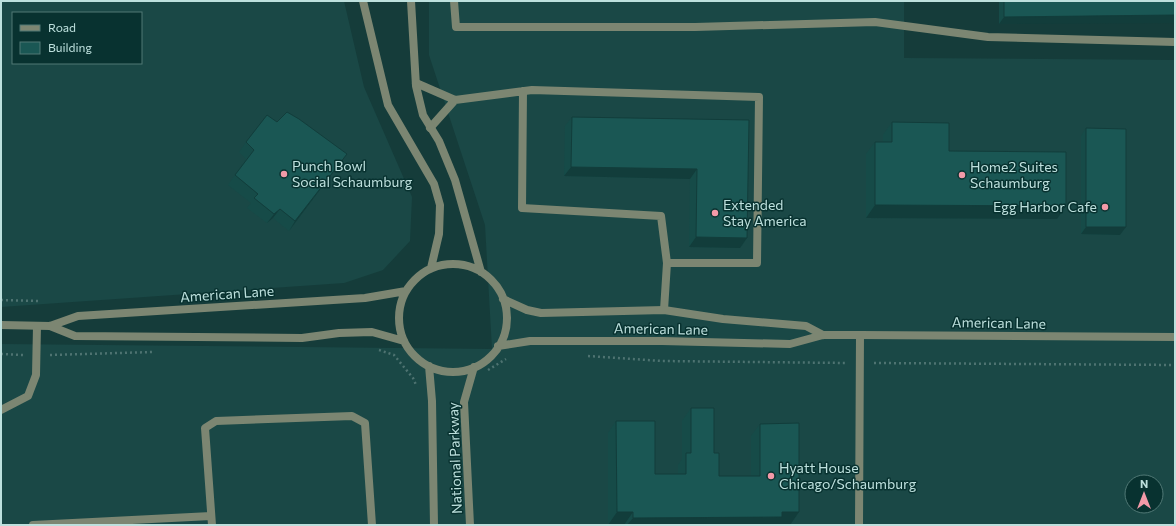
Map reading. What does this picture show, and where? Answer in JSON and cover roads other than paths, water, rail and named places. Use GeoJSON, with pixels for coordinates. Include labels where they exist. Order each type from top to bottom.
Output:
{"type":"FeatureCollection","features":[{"type":"Feature","properties":{"kind":"street"},"geometry":{"type":"LineString","coordinates":[[363,1],[388,104],[434,184],[440,205],[439,234],[432,268]]}},
{"type":"Feature","properties":{"kind":"street"},"geometry":{"type":"LineString","coordinates":[[411,1],[416,83],[423,115],[439,141],[455,180],[481,272]]}},
{"type":"Feature","properties":{"kind":"street"},"geometry":{"type":"LineString","coordinates":[[454,1],[456,27],[695,27],[875,22],[988,37],[1175,42]]}},
{"type":"Feature","properties":{"kind":"street"},"geometry":{"type":"LineString","coordinates":[[416,83],[455,100],[532,90],[759,97],[757,263],[667,263]]}},
{"type":"Feature","properties":{"kind":"street"},"geometry":{"type":"LineString","coordinates":[[523,91],[522,208],[661,216],[667,263],[664,310]]}},
{"type":"Feature","properties":{"kind":"street"},"geometry":{"type":"LineString","coordinates":[[430,128],[455,100]]}},
{"type":"Feature","properties":{"kind":"street"},"geometry":{"type":"LineString","coordinates":[[448,264],[465,266],[481,272],[494,283],[503,299],[507,317],[504,336],[495,351],[482,364],[465,371],[446,372],[429,366],[414,356],[404,341],[399,324],[400,307],[406,291],[417,278],[432,268],[448,264]]}},
{"type":"Feature","properties":{"kind":"street","name":"American Lane"},"geometry":{"type":"LineString","coordinates":[[1,325],[50,326],[78,316],[365,298],[406,291]]}},
{"type":"Feature","properties":{"kind":"street","name":"American Lane"},"geometry":{"type":"LineString","coordinates":[[503,299],[527,310],[541,313],[664,310],[723,319],[806,326],[824,335]]}},
{"type":"Feature","properties":{"kind":"street"},"geometry":{"type":"LineString","coordinates":[[1,410],[28,396],[36,375],[37,326]]}},
{"type":"Feature","properties":{"kind":"street","name":"American Lane"},"geometry":{"type":"LineString","coordinates":[[50,326],[75,336],[302,338],[339,333],[372,332],[404,341]]}},
{"type":"Feature","properties":{"kind":"street"},"geometry":{"type":"LineString","coordinates":[[860,334],[860,525]]}},
{"type":"Feature","properties":{"kind":"street","name":"American Lane"},"geometry":{"type":"LineString","coordinates":[[498,346],[530,341],[662,341],[790,344],[824,335],[860,334],[1175,337]]}},
{"type":"Feature","properties":{"kind":"street","name":"National Parkway"},"geometry":{"type":"LineString","coordinates":[[429,366],[432,401],[434,525]]}},
{"type":"Feature","properties":{"kind":"street","name":"National Parkway"},"geometry":{"type":"LineString","coordinates":[[470,525],[464,402],[474,367]]}},
{"type":"Feature","properties":{"kind":"street"},"geometry":{"type":"LineString","coordinates":[[212,525],[205,428],[216,421],[352,416],[365,423],[372,525]]}},
{"type":"Feature","properties":{"kind":"street"},"geometry":{"type":"LineString","coordinates":[[33,525],[160,522],[211,516]]}},
{"type":"Feature","properties":{"kind":"place","name":"Punch Bowl Social Schaumburg"},"geometry":{"type":"Point","coordinates":[284,174]}},
{"type":"Feature","properties":{"kind":"place","name":"Home2 Suites Schaumburg"},"geometry":{"type":"Point","coordinates":[962,175]}},
{"type":"Feature","properties":{"kind":"place","name":"Egg Harbor Cafe"},"geometry":{"type":"Point","coordinates":[1105,207]}},
{"type":"Feature","properties":{"kind":"place","name":"Extended Stay America"},"geometry":{"type":"Point","coordinates":[715,213]}},
{"type":"Feature","properties":{"kind":"place","name":"Hyatt House Chicago/Schaumburg"},"geometry":{"type":"Point","coordinates":[771,476]}}]}
